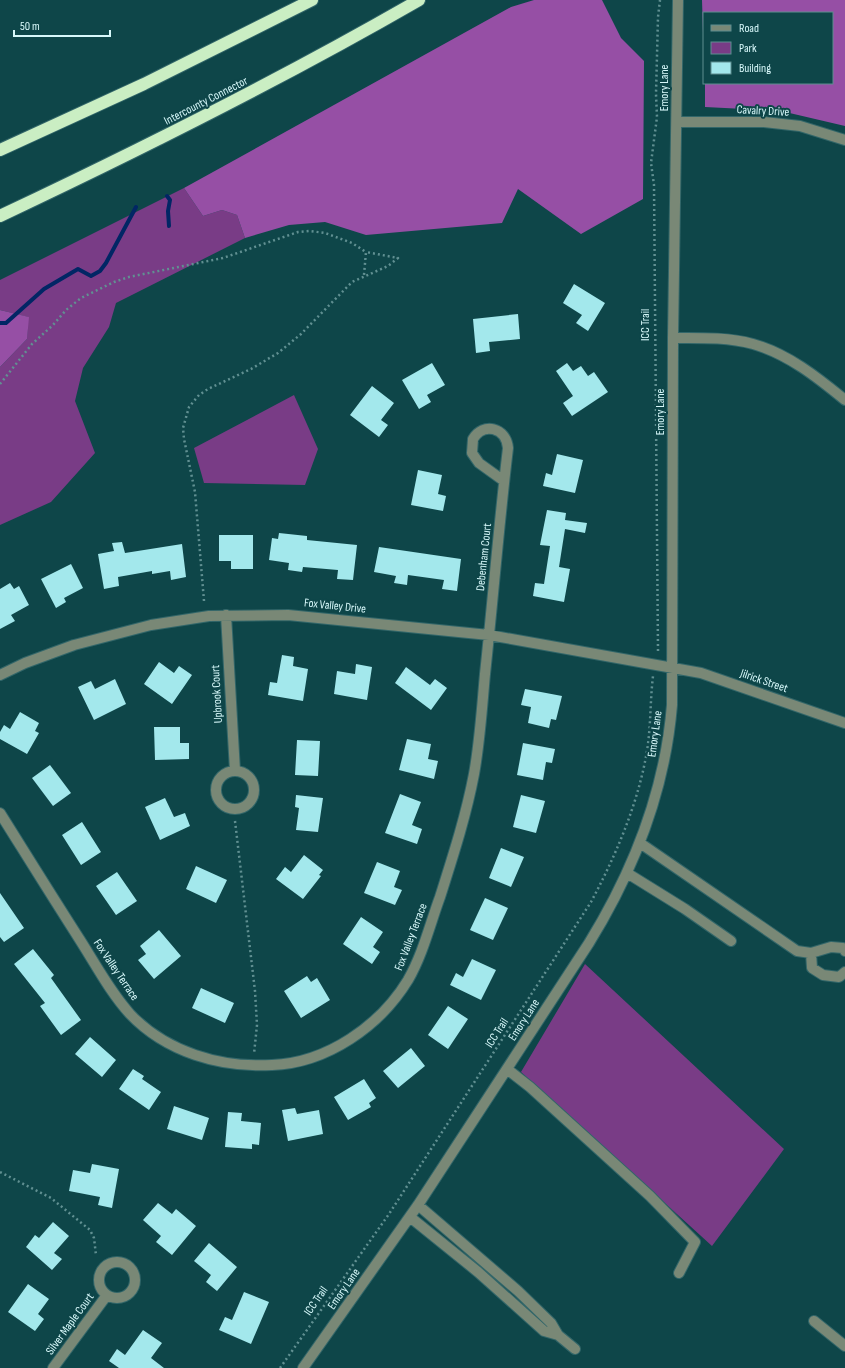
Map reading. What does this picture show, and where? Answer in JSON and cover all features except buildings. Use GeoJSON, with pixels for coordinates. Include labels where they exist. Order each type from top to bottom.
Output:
{"type":"FeatureCollection","features":[{"type":"Feature","properties":{"kind":"highway"},"geometry":{"type":"LineString","coordinates":[[0,150],[144,84],[312,0]]}},
{"type":"Feature","properties":{"kind":"highway","name":"Intercounty Connector"},"geometry":{"type":"LineString","coordinates":[[0,216],[140,150],[271,83],[419,0]]}},
{"type":"Feature","properties":{"kind":"street","name":"Emory Lane"},"geometry":{"type":"LineString","coordinates":[[303,1368],[418,1205],[589,943],[611,907],[627,873],[640,843],[654,802],[668,743],[672,705],[673,338],[678,0]]}},
{"type":"Feature","properties":{"kind":"street","name":"Cavalry Drive"},"geometry":{"type":"LineString","coordinates":[[677,122],[764,122],[800,126],[845,140]]}},
{"type":"Feature","properties":{"kind":"street"},"geometry":{"type":"LineString","coordinates":[[673,338],[734,341],[766,349],[797,364],[845,400]]}},
{"type":"Feature","properties":{"kind":"street","name":"Debenham Court"},"geometry":{"type":"LineString","coordinates":[[489,635],[508,448],[507,440],[497,430],[489,428],[482,430],[473,439],[472,453],[480,462],[504,481]]}},
{"type":"Feature","properties":{"kind":"street","name":"Fox Valley Drive"},"geometry":{"type":"LineString","coordinates":[[0,675],[49,654],[99,637],[182,619],[262,614],[312,616],[489,635],[672,669]]}},
{"type":"Feature","properties":{"kind":"street","name":"Upbrook Court"},"geometry":{"type":"LineString","coordinates":[[226,616],[235,772]]}},
{"type":"Feature","properties":{"kind":"street","name":"Fox Valley Terrace"},"geometry":{"type":"LineString","coordinates":[[0,813],[109,987],[121,1004],[145,1028],[176,1047],[214,1061],[235,1065],[277,1065],[320,1055],[338,1046],[371,1023],[397,996],[416,963],[452,860],[468,803],[478,742],[489,635]]}},
{"type":"Feature","properties":{"kind":"street","name":"Jilrick Street"},"geometry":{"type":"LineString","coordinates":[[672,669],[719,679],[845,723]]}},
{"type":"Feature","properties":{"kind":"street"},"geometry":{"type":"LineString","coordinates":[[640,843],[797,951],[811,953],[831,948],[843,948],[845,951]]}},
{"type":"Feature","properties":{"kind":"street"},"geometry":{"type":"LineString","coordinates":[[627,873],[685,909],[731,942]]}},
{"type":"Feature","properties":{"kind":"street"},"geometry":{"type":"LineString","coordinates":[[811,953],[812,968],[823,975],[839,977],[845,972]]}},
{"type":"Feature","properties":{"kind":"street"},"geometry":{"type":"LineString","coordinates":[[507,1069],[530,1087],[650,1196],[696,1242],[679,1273]]}},
{"type":"Feature","properties":{"kind":"street"},"geometry":{"type":"LineString","coordinates":[[418,1205],[518,1291],[551,1323],[558,1335],[574,1349]]}},
{"type":"Feature","properties":{"kind":"street"},"geometry":{"type":"LineString","coordinates":[[410,1216],[478,1272],[544,1331],[558,1335]]}},
{"type":"Feature","properties":{"kind":"street","name":"Silver Maple Court"},"geometry":{"type":"LineString","coordinates":[[53,1368],[107,1295]]}},
{"type":"Feature","properties":{"kind":"street"},"geometry":{"type":"LineString","coordinates":[[814,1322],[845,1346]]}},
{"type":"Feature","properties":{"kind":"path","name":"ICC Trail"},"geometry":{"type":"LineString","coordinates":[[658,651],[654,185],[650,164],[657,117],[657,56],[660,0]]}},
{"type":"Feature","properties":{"kind":"path"},"geometry":{"type":"LineString","coordinates":[[0,384],[32,344],[53,325],[66,310],[81,298],[114,282],[129,277],[191,266],[242,253],[298,232],[310,231],[326,233],[352,243],[366,252],[398,258],[388,266],[352,282],[289,345],[251,369],[208,389],[199,395],[189,407],[183,428],[195,492],[204,601]]}},
{"type":"Feature","properties":{"kind":"path"},"geometry":{"type":"LineString","coordinates":[[364,276],[366,252]]}},
{"type":"Feature","properties":{"kind":"path","name":"ICC Trail"},"geometry":{"type":"LineString","coordinates":[[280,1368],[389,1214],[477,1081],[591,902],[617,847],[640,778],[650,728],[653,674]]}},
{"type":"Feature","properties":{"kind":"path"},"geometry":{"type":"LineString","coordinates":[[235,821],[255,991],[257,1025],[254,1054]]}},
{"type":"Feature","properties":{"kind":"path"},"geometry":{"type":"LineString","coordinates":[[0,1172],[50,1198],[90,1230],[94,1238],[96,1255]]}},
{"type":"Feature","properties":{"kind":"green space"},"geometry":{"type":"Polygon","coordinates":[[[184,188],[203,216],[222,210],[237,215],[245,238],[116,303],[109,327],[83,368],[75,401],[95,453],[51,502],[0,525],[0,367],[27,339],[28,317],[0,310],[0,280],[184,188]]]}},
{"type":"Feature","properties":{"kind":"green space"},"geometry":{"type":"Polygon","coordinates":[[[294,395],[318,449],[305,485],[204,483],[194,448],[294,395]]]}},
{"type":"Feature","properties":{"kind":"green space"},"geometry":{"type":"Polygon","coordinates":[[[585,964],[784,1149],[712,1246],[521,1072],[585,964]]]}},
{"type":"Feature","properties":{"kind":"shaded area"},"geometry":{"type":"Polygon","coordinates":[[[534,0],[602,0],[621,38],[644,61],[643,199],[581,234],[518,189],[502,223],[366,235],[325,222],[289,225],[245,238],[237,215],[222,210],[203,216],[184,188],[511,7],[534,0]]]}},
{"type":"Feature","properties":{"kind":"shaded area"},"geometry":{"type":"Polygon","coordinates":[[[702,0],[845,0],[845,126],[781,111],[705,107],[705,84],[833,84],[833,12],[703,12],[703,33],[702,0]]]}},
{"type":"Feature","properties":{"kind":"shaded area"},"geometry":{"type":"Polygon","coordinates":[[[0,310],[29,317],[27,339],[0,367],[0,310]]]}},
{"type":"Feature","properties":{"kind":"waterway"},"geometry":{"type":"LineString","coordinates":[[167,196],[170,200],[168,211],[169,226]]}},
{"type":"Feature","properties":{"kind":"waterway"},"geometry":{"type":"LineString","coordinates":[[0,323],[6,323],[44,289],[78,269],[91,276],[100,271],[106,263],[136,207]]}}]}
